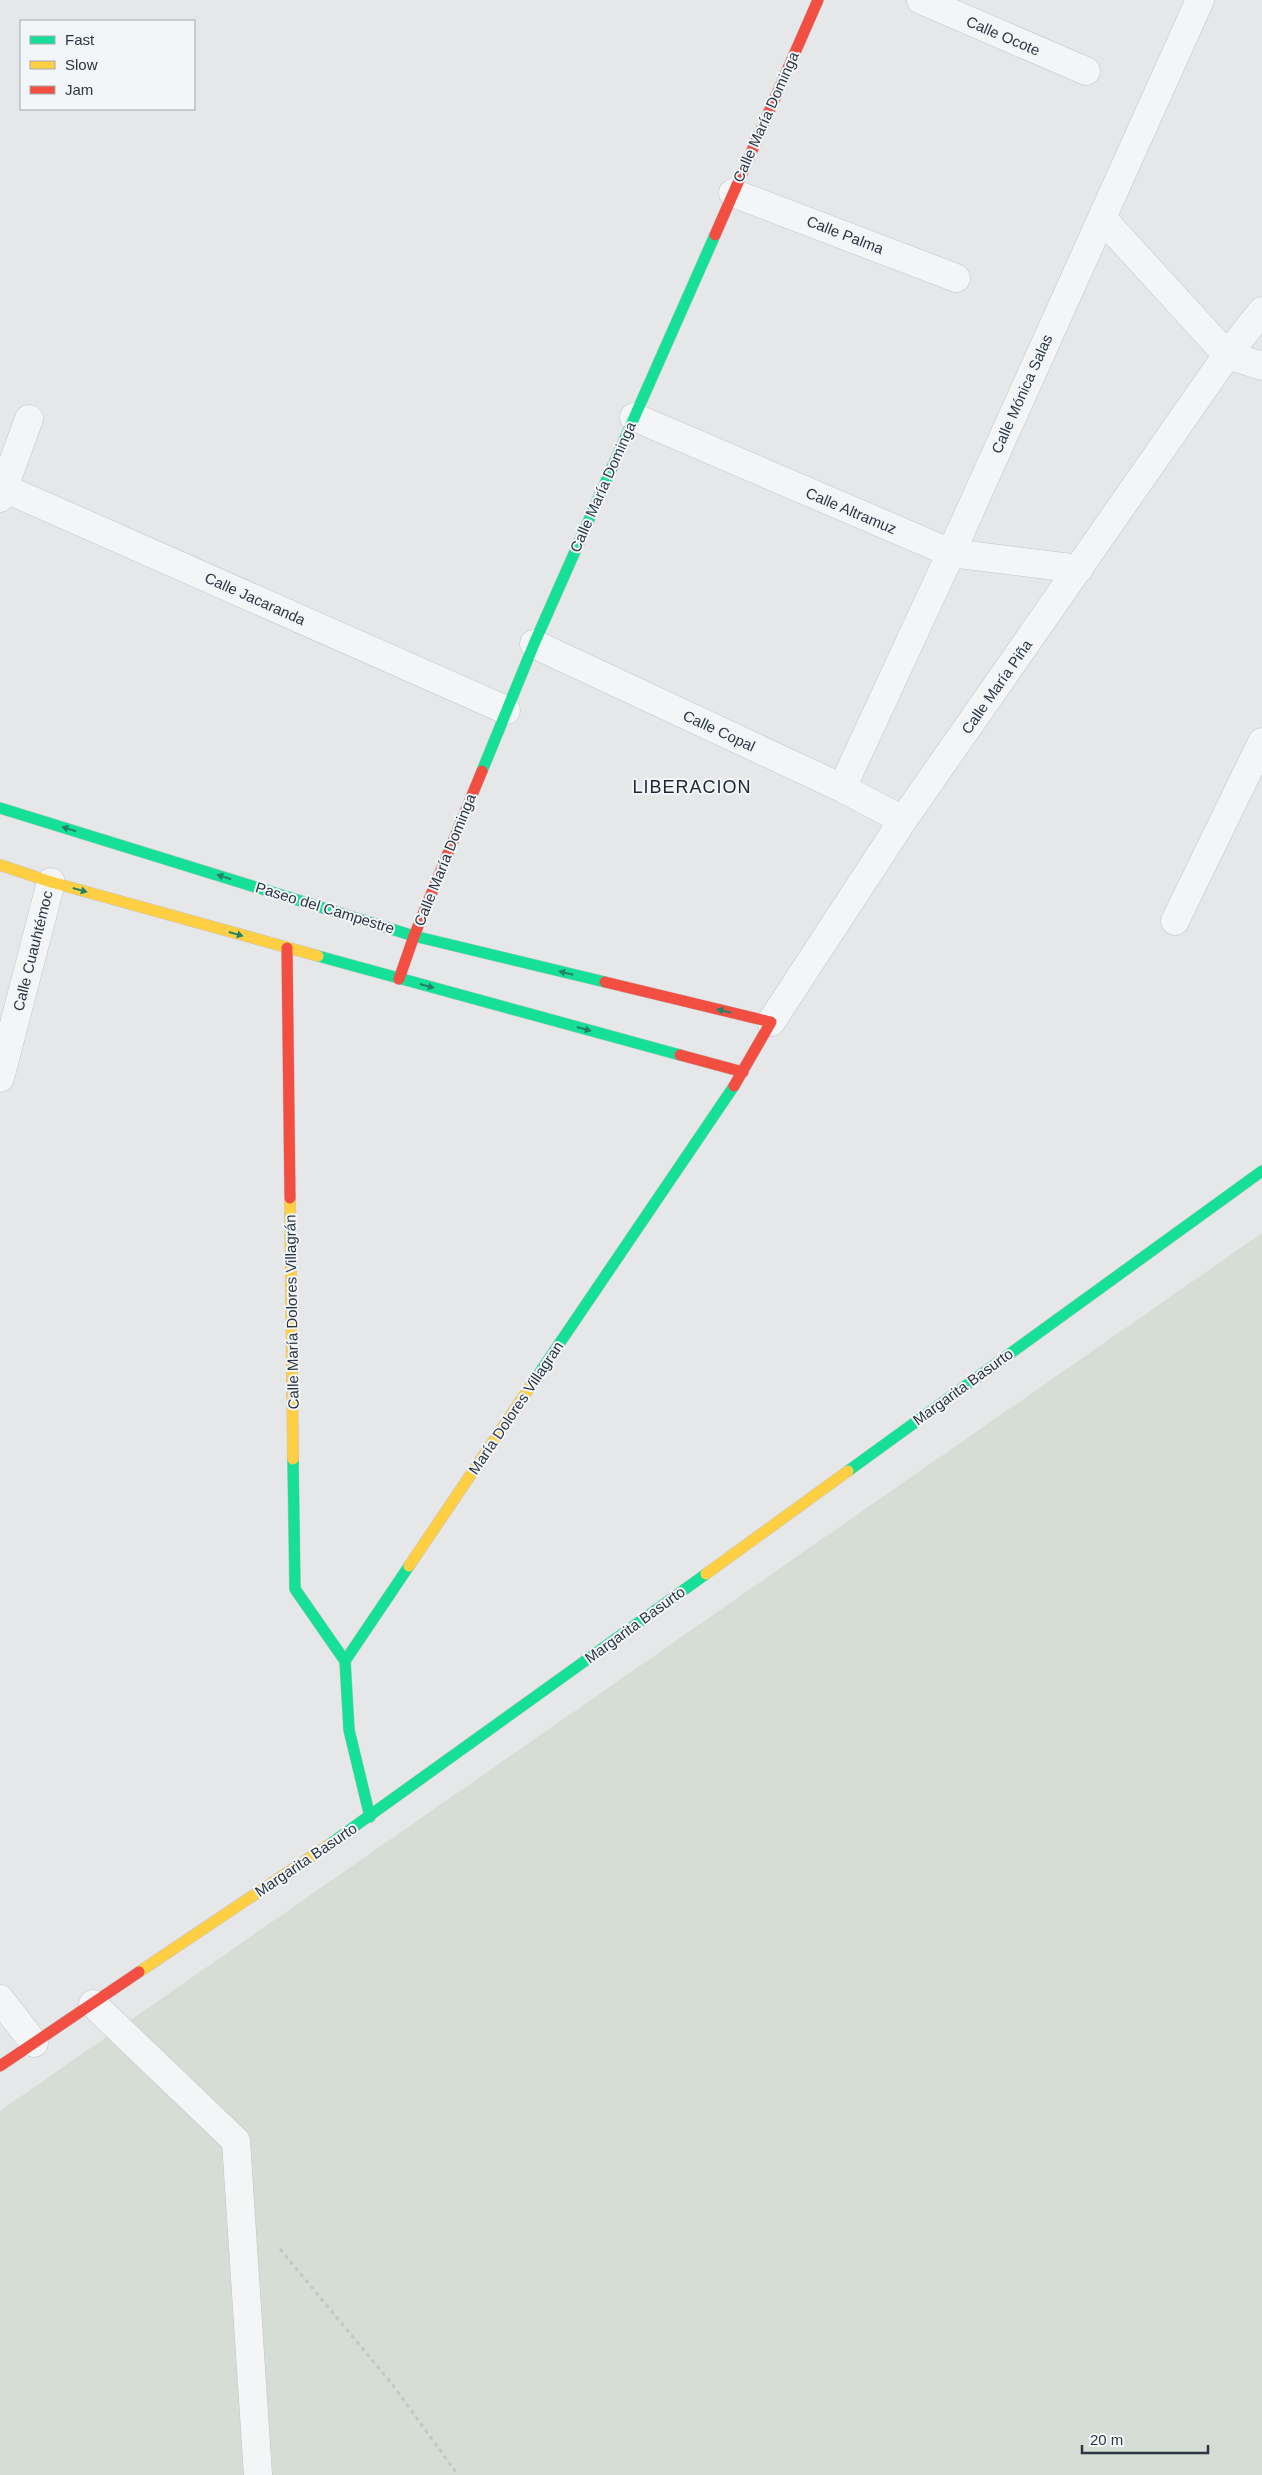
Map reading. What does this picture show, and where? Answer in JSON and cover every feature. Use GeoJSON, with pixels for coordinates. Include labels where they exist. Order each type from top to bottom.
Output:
{"type":"FeatureCollection","features":[{"type":"Feature","properties":{"kind":"street","name":"Calle María Dominga"},"geometry":{"type":"LineString","coordinates":[[399,979],[414,936],[534,644],[818,0]]}},
{"type":"Feature","properties":{"kind":"street","name":"Calle Ocote"},"geometry":{"type":"LineString","coordinates":[[921,0],[1086,72]]}},
{"type":"Feature","properties":{"kind":"street","name":"Calle Mónica Salas"},"geometry":{"type":"LineString","coordinates":[[842,788],[951,553],[1200,0]]}},
{"type":"Feature","properties":{"kind":"street","name":"Calle Palma"},"geometry":{"type":"LineString","coordinates":[[733,193],[956,278]]}},
{"type":"Feature","properties":{"kind":"street"},"geometry":{"type":"LineString","coordinates":[[1102,218],[1227,355],[1262,366]]}},
{"type":"Feature","properties":{"kind":"street","name":"Calle María Piña"},"geometry":{"type":"LineString","coordinates":[[771,1022],[904,820],[1227,355],[1262,311]]}},
{"type":"Feature","properties":{"kind":"street","name":"Calle Altramuz"},"geometry":{"type":"LineString","coordinates":[[634,417],[951,553],[1079,569]]}},
{"type":"Feature","properties":{"kind":"street","name":"Calle Jacaranda"},"geometry":{"type":"LineString","coordinates":[[29,420],[2,493],[506,710]]}},
{"type":"Feature","properties":{"kind":"street","name":"Calle Copal"},"geometry":{"type":"LineString","coordinates":[[534,644],[842,788],[904,820]]}},
{"type":"Feature","properties":{"kind":"street"},"geometry":{"type":"LineString","coordinates":[[1175,922],[1262,742]]}},
{"type":"Feature","properties":{"kind":"street","name":"Paseo del Campestre"},"geometry":{"type":"LineString","coordinates":[[0,808],[414,936],[771,1022]]}},
{"type":"Feature","properties":{"kind":"street"},"geometry":{"type":"LineString","coordinates":[[0,865],[51,882],[399,979],[743,1072]]}},
{"type":"Feature","properties":{"kind":"street","name":"Calle Cuauhtémoc"},"geometry":{"type":"LineString","coordinates":[[0,1078],[51,882]]}},
{"type":"Feature","properties":{"kind":"street","name":"Calle María Dolores Villagrán"},"geometry":{"type":"LineString","coordinates":[[288,948],[295,1589],[345,1661]]}},
{"type":"Feature","properties":{"kind":"street","name":"María Dolores Villagran"},"geometry":{"type":"LineString","coordinates":[[345,1661],[743,1072],[771,1022]]}},
{"type":"Feature","properties":{"kind":"street","name":"Margarita Basurto"},"geometry":{"type":"LineString","coordinates":[[0,2066],[370,1817],[1262,1171]]}},
{"type":"Feature","properties":{"kind":"street"},"geometry":{"type":"LineString","coordinates":[[345,1661],[349,1730],[370,1817]]}},
{"type":"Feature","properties":{"kind":"street"},"geometry":{"type":"LineString","coordinates":[[0,1999],[34,2043]]}},
{"type":"Feature","properties":{"kind":"street"},"geometry":{"type":"LineString","coordinates":[[93,2004],[236,2141],[258,2475]]}},
{"type":"Feature","properties":{"kind":"path"},"geometry":{"type":"LineString","coordinates":[[278,2246],[392,2384],[458,2475]]}},
{"type":"Feature","properties":{"kind":"shaded area"},"geometry":{"type":"Polygon","coordinates":[[[1262,1233],[1262,2475],[0,2475],[0,2111],[1262,1233]]]}},
{"type":"Feature","properties":{"kind":"traffic: fast"},"geometry":{"type":"LineString","coordinates":[[482,771],[534,644],[715,235]]}},
{"type":"Feature","properties":{"kind":"traffic: fast"},"geometry":{"type":"LineString","coordinates":[[0,808],[414,936],[605,982]]}},
{"type":"Feature","properties":{"kind":"traffic: fast"},"geometry":{"type":"LineString","coordinates":[[318,956],[680,1055]]}},
{"type":"Feature","properties":{"kind":"traffic: fast"},"geometry":{"type":"LineString","coordinates":[[534,1381],[734,1086]]}},
{"type":"Feature","properties":{"kind":"traffic: fast"},"geometry":{"type":"LineString","coordinates":[[848,1471],[1262,1171]]}},
{"type":"Feature","properties":{"kind":"traffic: fast"},"geometry":{"type":"LineString","coordinates":[[293,1459],[295,1589],[345,1661]]}},
{"type":"Feature","properties":{"kind":"traffic: fast"},"geometry":{"type":"LineString","coordinates":[[370,1817],[349,1730],[345,1661],[409,1566]]}},
{"type":"Feature","properties":{"kind":"traffic: fast"},"geometry":{"type":"LineString","coordinates":[[330,1844],[706,1574]]}},
{"type":"Feature","properties":{"kind":"traffic: slow"},"geometry":{"type":"LineString","coordinates":[[0,865],[51,882],[318,956]]}},
{"type":"Feature","properties":{"kind":"traffic: slow"},"geometry":{"type":"LineString","coordinates":[[290,1198],[293,1459]]}},
{"type":"Feature","properties":{"kind":"traffic: slow"},"geometry":{"type":"LineString","coordinates":[[409,1566],[534,1381]]}},
{"type":"Feature","properties":{"kind":"traffic: slow"},"geometry":{"type":"LineString","coordinates":[[706,1574],[848,1471]]}},
{"type":"Feature","properties":{"kind":"traffic: slow"},"geometry":{"type":"LineString","coordinates":[[139,1972],[330,1844]]}},
{"type":"Feature","properties":{"kind":"traffic: jam"},"geometry":{"type":"LineString","coordinates":[[715,235],[818,0]]}},
{"type":"Feature","properties":{"kind":"traffic: jam"},"geometry":{"type":"LineString","coordinates":[[399,979],[414,936],[482,771]]}},
{"type":"Feature","properties":{"kind":"traffic: jam"},"geometry":{"type":"LineString","coordinates":[[287,948],[290,1198]]}},
{"type":"Feature","properties":{"kind":"traffic: jam"},"geometry":{"type":"LineString","coordinates":[[605,982],[771,1022],[734,1086]]}},
{"type":"Feature","properties":{"kind":"traffic: jam"},"geometry":{"type":"LineString","coordinates":[[680,1055],[743,1072]]}},
{"type":"Feature","properties":{"kind":"traffic: jam"},"geometry":{"type":"LineString","coordinates":[[0,2066],[139,1972]]}},
{"type":"Feature","properties":{"kind":"district","name":"LIBERACION"},"geometry":{"type":"Point","coordinates":[692,787]}}]}
